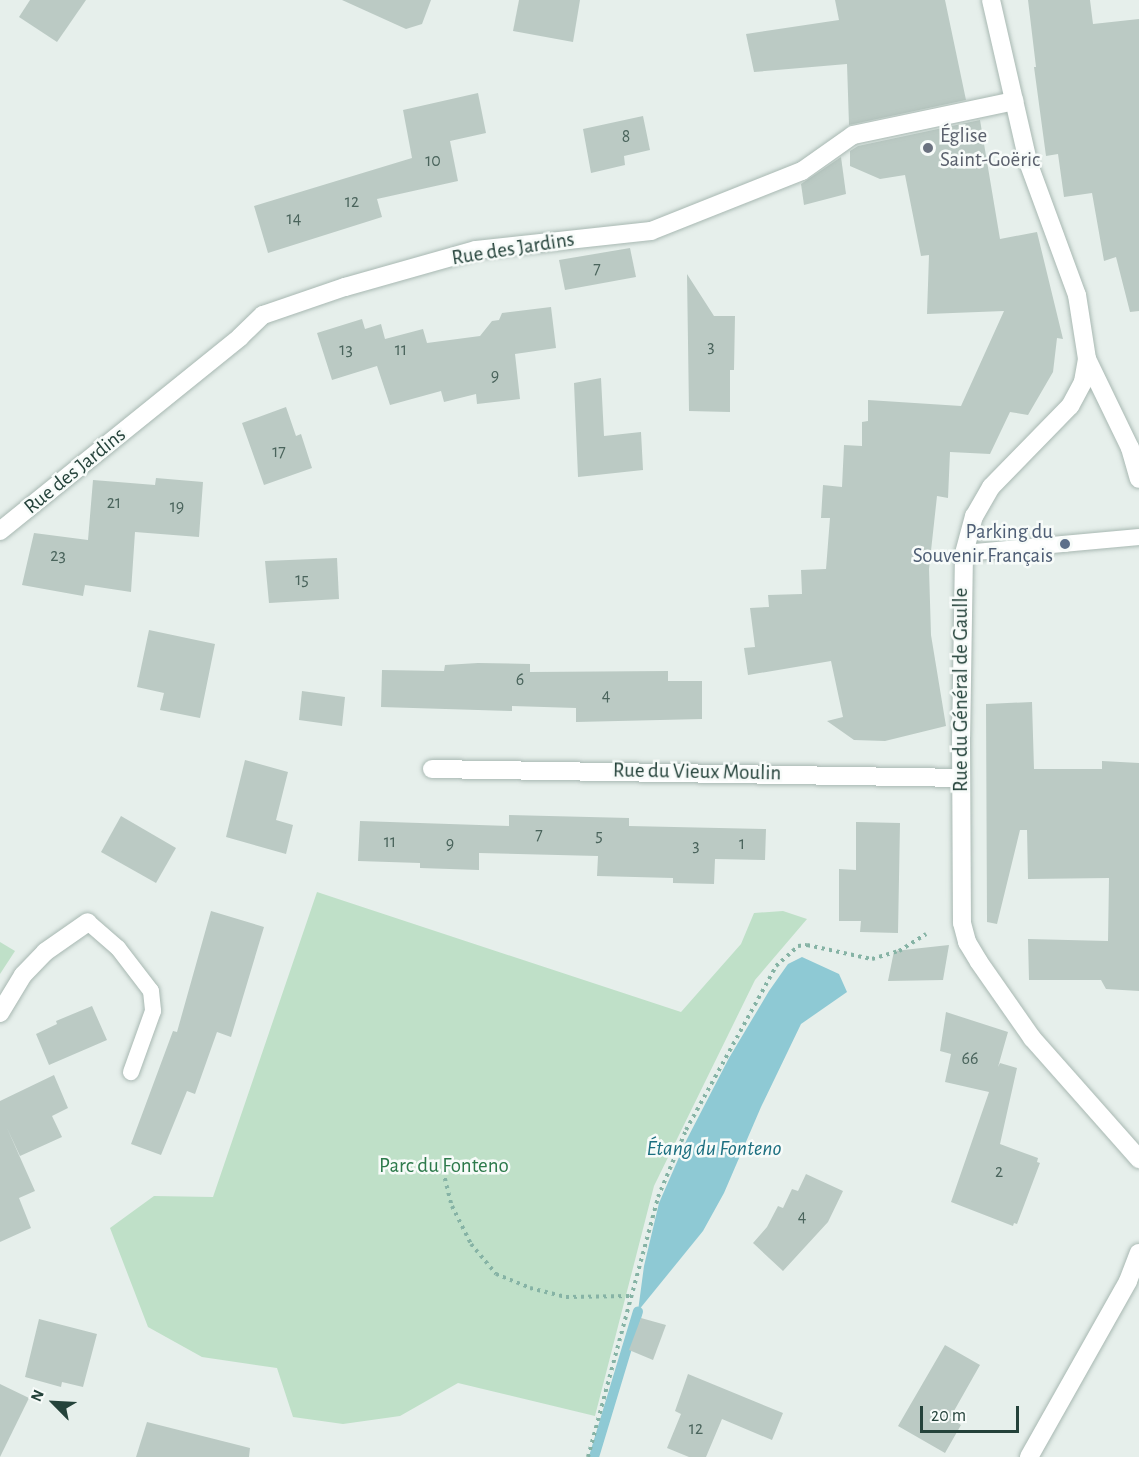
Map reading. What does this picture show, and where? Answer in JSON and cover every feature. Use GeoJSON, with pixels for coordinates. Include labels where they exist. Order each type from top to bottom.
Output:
{"type":"FeatureCollection","features":[{"type":"Feature","properties":{"kind":"street","name":"Rue du Général de Gaulle"},"geometry":{"type":"LineString","coordinates":[[992,0],[1028,162],[1077,295],[1087,359],[1083,382],[1070,406],[991,486],[974,516],[964,553],[961,909],[967,942],[1008,1006],[1032,1038],[1139,1159]]}},
{"type":"Feature","properties":{"kind":"street","name":"Rue des Jardins"},"geometry":{"type":"LineString","coordinates":[[0,531],[240,337],[263,315],[345,287],[476,250],[651,231],[802,171],[853,135],[1014,101]]}},
{"type":"Feature","properties":{"kind":"street"},"geometry":{"type":"LineString","coordinates":[[1087,359],[1130,448],[1139,478]]}},
{"type":"Feature","properties":{"kind":"street","name":"Rue du Vieux Moulin"},"geometry":{"type":"LineString","coordinates":[[432,769],[961,778]]}},
{"type":"Feature","properties":{"kind":"street"},"geometry":{"type":"LineString","coordinates":[[0,1013],[24,975],[45,952],[88,922]]}},
{"type":"Feature","properties":{"kind":"street"},"geometry":{"type":"LineString","coordinates":[[1029,1457],[1128,1281],[1139,1253]]}},
{"type":"Feature","properties":{"kind":"lane"},"geometry":{"type":"LineString","coordinates":[[964,553],[1139,537]]}},
{"type":"Feature","properties":{"kind":"lane"},"geometry":{"type":"LineString","coordinates":[[88,922],[118,948],[151,991],[153,1011],[131,1072]]}},
{"type":"Feature","properties":{"kind":"path"},"geometry":{"type":"LineString","coordinates":[[588,1457],[658,1197],[672,1161],[776,966],[798,946],[807,945],[872,959],[899,951],[926,934]]}},
{"type":"Feature","properties":{"kind":"path"},"geometry":{"type":"LineString","coordinates":[[443,1171],[452,1206],[471,1244],[496,1274],[530,1288],[566,1297],[631,1296]]}},
{"type":"Feature","properties":{"kind":"green space","name":"Parc du Fonteno"},"geometry":{"type":"Polygon","coordinates":[[[317,892],[681,1012],[741,944],[754,913],[783,911],[807,919],[755,980],[654,1186],[595,1416],[458,1383],[400,1416],[343,1424],[293,1417],[277,1368],[202,1357],[148,1327],[110,1228],[154,1196],[213,1197],[317,892]]]}},
{"type":"Feature","properties":{"kind":"green space"},"geometry":{"type":"Polygon","coordinates":[[[0,942],[15,951],[0,974],[0,942]]]}},
{"type":"Feature","properties":{"kind":"water","name":"Étang du Fonteno"},"geometry":{"type":"Polygon","coordinates":[[[802,957],[839,974],[847,992],[801,1024],[761,1107],[724,1193],[703,1231],[638,1311],[644,1266],[659,1203],[687,1139],[729,1058],[769,991],[788,964],[802,957]]]}},
{"type":"Feature","properties":{"kind":"building"},"geometry":{"type":"Polygon","coordinates":[[[30,0],[86,0],[57,42],[19,17],[30,0]]]}},
{"type":"Feature","properties":{"kind":"building"},"geometry":{"type":"Polygon","coordinates":[[[342,0],[431,0],[422,24],[406,29],[342,0]]]}},
{"type":"Feature","properties":{"kind":"building"},"geometry":{"type":"Polygon","coordinates":[[[519,0],[580,0],[573,42],[513,31],[519,0]]]}},
{"type":"Feature","properties":{"kind":"building"},"geometry":{"type":"Polygon","coordinates":[[[835,0],[945,0],[966,100],[849,125],[847,64],[754,72],[746,34],[839,20],[835,0]]]}},
{"type":"Feature","properties":{"kind":"building"},"geometry":{"type":"Polygon","coordinates":[[[1028,0],[1090,0],[1093,24],[1139,19],[1139,311],[1130,312],[1116,257],[1104,261],[1092,193],[1064,197],[1058,154],[1046,156],[1028,0]]]}},
{"type":"Feature","properties":{"kind":"building"},"geometry":{"type":"Polygon","coordinates":[[[478,93],[486,133],[450,141],[458,181],[377,199],[382,217],[268,253],[254,206],[412,158],[403,110],[478,93]]]}},
{"type":"Feature","properties":{"kind":"building"},"geometry":{"type":"Polygon","coordinates":[[[643,116],[650,150],[624,156],[625,165],[591,173],[583,129],[643,116]]]}},
{"type":"Feature","properties":{"kind":"building"},"geometry":{"type":"Polygon","coordinates":[[[980,120],[1000,239],[1037,232],[1063,339],[1057,338],[1053,372],[1028,415],[1010,412],[990,454],[950,452],[948,498],[937,496],[929,569],[931,635],[946,726],[885,741],[854,740],[827,721],[843,717],[831,661],[748,675],[744,648],[755,647],[750,608],[769,607],[768,595],[802,594],[801,570],[826,569],[830,518],[821,518],[823,485],[842,487],[844,445],[862,446],[862,422],[868,421],[868,400],[961,406],[1004,311],[927,314],[929,255],[921,256],[905,175],[880,179],[850,166],[850,151],[858,146],[980,120]]]}},
{"type":"Feature","properties":{"kind":"building"},"geometry":{"type":"Polygon","coordinates":[[[841,157],[846,194],[804,205],[801,184],[841,157]]]}},
{"type":"Feature","properties":{"kind":"building"},"geometry":{"type":"Polygon","coordinates":[[[630,248],[636,277],[565,290],[559,260],[630,248]]]}},
{"type":"Feature","properties":{"kind":"building"},"geometry":{"type":"Polygon","coordinates":[[[687,274],[714,316],[735,316],[734,370],[730,370],[730,412],[689,411],[687,274]]]}},
{"type":"Feature","properties":{"kind":"building"},"geometry":{"type":"Polygon","coordinates":[[[551,307],[556,348],[515,354],[520,399],[477,404],[476,394],[444,402],[441,391],[390,405],[377,366],[332,380],[317,333],[362,319],[365,329],[381,324],[385,339],[423,329],[427,343],[480,336],[492,321],[499,320],[502,313],[551,307]]]}},
{"type":"Feature","properties":{"kind":"building"},"geometry":{"type":"Polygon","coordinates":[[[601,378],[604,436],[641,432],[643,470],[578,477],[574,383],[601,378]]]}},
{"type":"Feature","properties":{"kind":"building"},"geometry":{"type":"Polygon","coordinates":[[[286,407],[296,436],[301,434],[312,468],[264,485],[242,423],[286,407]]]}},
{"type":"Feature","properties":{"kind":"building"},"geometry":{"type":"Polygon","coordinates":[[[156,478],[203,482],[199,537],[135,532],[131,592],[85,585],[83,596],[22,585],[34,533],[88,540],[93,480],[155,485],[156,478]]]}},
{"type":"Feature","properties":{"kind":"building"},"geometry":{"type":"Polygon","coordinates":[[[337,558],[339,599],[269,603],[265,561],[337,558]]]}},
{"type":"Feature","properties":{"kind":"building"},"geometry":{"type":"Polygon","coordinates":[[[149,630],[215,644],[200,718],[160,710],[164,693],[137,687],[149,630]]]}},
{"type":"Feature","properties":{"kind":"building"},"geometry":{"type":"Polygon","coordinates":[[[530,664],[530,672],[668,671],[668,681],[702,681],[702,719],[576,722],[576,708],[512,706],[512,711],[381,707],[382,670],[444,671],[445,665],[530,664]]]}},
{"type":"Feature","properties":{"kind":"building"},"geometry":{"type":"Polygon","coordinates":[[[302,691],[345,697],[342,726],[299,720],[302,691]]]}},
{"type":"Feature","properties":{"kind":"building"},"geometry":{"type":"Polygon","coordinates":[[[1032,702],[1034,769],[1102,769],[1102,761],[1139,763],[1139,991],[1106,989],[1101,980],[1029,980],[1028,939],[1108,941],[1109,878],[1028,879],[1027,830],[1020,830],[997,924],[987,922],[986,704],[1032,702]]]}},
{"type":"Feature","properties":{"kind":"building"},"geometry":{"type":"Polygon","coordinates":[[[245,760],[288,772],[276,820],[293,825],[286,854],[226,837],[245,760]]]}},
{"type":"Feature","properties":{"kind":"building"},"geometry":{"type":"Polygon","coordinates":[[[509,815],[629,818],[629,826],[766,829],[765,860],[715,859],[714,884],[673,883],[673,878],[597,876],[598,856],[479,853],[479,870],[420,868],[420,863],[358,861],[360,821],[509,826],[509,815]]]}},
{"type":"Feature","properties":{"kind":"building"},"geometry":{"type":"Polygon","coordinates":[[[121,816],[176,848],[156,883],[101,852],[121,816]]]}},
{"type":"Feature","properties":{"kind":"building"},"geometry":{"type":"Polygon","coordinates":[[[856,822],[900,823],[898,933],[860,932],[861,921],[839,921],[839,869],[856,870],[856,822]]]}},
{"type":"Feature","properties":{"kind":"building"},"geometry":{"type":"Polygon","coordinates":[[[211,911],[264,927],[231,1037],[217,1032],[195,1094],[187,1091],[161,1155],[131,1144],[173,1031],[177,1032],[211,911]]]}},
{"type":"Feature","properties":{"kind":"building"},"geometry":{"type":"Polygon","coordinates":[[[949,945],[943,980],[888,981],[894,951],[949,945]]]}},
{"type":"Feature","properties":{"kind":"building"},"geometry":{"type":"Polygon","coordinates":[[[92,1006],[107,1040],[49,1065],[36,1034],[57,1024],[56,1021],[92,1006]]]}},
{"type":"Feature","properties":{"kind":"building"},"geometry":{"type":"Polygon","coordinates":[[[946,1012],[1008,1032],[998,1067],[1000,1063],[1017,1068],[1000,1144],[1038,1158],[1037,1162],[1040,1163],[1017,1224],[1014,1223],[1013,1226],[951,1202],[989,1092],[945,1082],[951,1054],[940,1051],[946,1012]]]}},
{"type":"Feature","properties":{"kind":"building"},"geometry":{"type":"Polygon","coordinates":[[[54,1075],[68,1108],[52,1116],[62,1137],[20,1156],[7,1128],[35,1191],[19,1198],[31,1228],[0,1242],[0,1101],[54,1075]]]}},
{"type":"Feature","properties":{"kind":"building"},"geometry":{"type":"Polygon","coordinates":[[[806,1174],[843,1191],[828,1222],[783,1271],[753,1243],[767,1227],[778,1206],[783,1208],[792,1189],[798,1191],[806,1174]]]}},
{"type":"Feature","properties":{"kind":"building"},"geometry":{"type":"Polygon","coordinates":[[[641,1318],[666,1325],[653,1360],[629,1350],[641,1318]]]}},
{"type":"Feature","properties":{"kind":"building"},"geometry":{"type":"Polygon","coordinates":[[[39,1319],[97,1334],[83,1387],[62,1382],[61,1387],[25,1377],[39,1319]]]}},
{"type":"Feature","properties":{"kind":"building"},"geometry":{"type":"Polygon","coordinates":[[[945,1345],[980,1365],[950,1418],[961,1425],[945,1453],[898,1426],[945,1345]]]}},
{"type":"Feature","properties":{"kind":"building"},"geometry":{"type":"Polygon","coordinates":[[[688,1374],[783,1413],[772,1440],[722,1419],[706,1457],[689,1457],[667,1448],[681,1414],[675,1411],[688,1374]]]}},
{"type":"Feature","properties":{"kind":"building"},"geometry":{"type":"Polygon","coordinates":[[[0,1384],[29,1398],[0,1457],[0,1384]]]}},
{"type":"Feature","properties":{"kind":"building"},"geometry":{"type":"Polygon","coordinates":[[[147,1422],[250,1448],[249,1457],[136,1457],[147,1422]]]}},
{"type":"Feature","properties":{"kind":"waterway"},"geometry":{"type":"LineString","coordinates":[[594,1457],[638,1311]]}},
{"type":"Feature","properties":{"kind":"place","name":"Église Saint-Goëric"},"geometry":{"type":"Point","coordinates":[928,148]}},
{"type":"Feature","properties":{"kind":"place","name":"Parking du Souvenir Français"},"geometry":{"type":"Point","coordinates":[1065,544]}}]}
